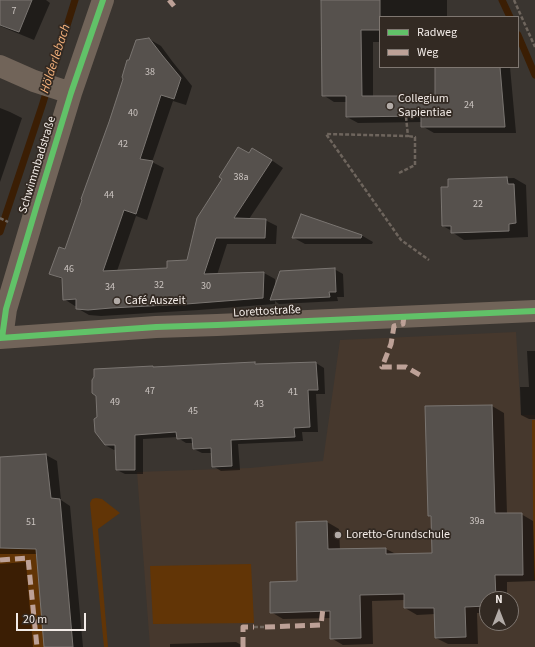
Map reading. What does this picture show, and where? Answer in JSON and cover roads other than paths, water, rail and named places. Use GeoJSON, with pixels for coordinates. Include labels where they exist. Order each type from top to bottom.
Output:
{"type":"FeatureCollection","features":[{"type":"Feature","properties":{"kind":"street","name":"Schwimmbadstraße"},"geometry":{"type":"LineString","coordinates":[[1,338],[6,309],[64,90],[103,0]]}},
{"type":"Feature","properties":{"kind":"street"},"geometry":{"type":"LineString","coordinates":[[0,66],[64,90]]}},
{"type":"Feature","properties":{"kind":"street","name":"Lorettostraße"},"geometry":{"type":"LineString","coordinates":[[1,338],[156,327],[535,311]]}},
{"type":"Feature","properties":{"kind":"waterway","name":"Hölderlebach"},"geometry":{"type":"LineString","coordinates":[[0,232],[42,106],[75,0]]}},
{"type":"Feature","properties":{"kind":"waterway"},"geometry":{"type":"LineString","coordinates":[[502,0],[510,16]]}},
{"type":"Feature","properties":{"kind":"waterway"},"geometry":{"type":"LineString","coordinates":[[519,37],[535,75]]}},
{"type":"Feature","properties":{"kind":"place","name":"Collegium Sapientiae"},"geometry":{"type":"Point","coordinates":[390,106]}},
{"type":"Feature","properties":{"kind":"place","name":"Café Auszeit"},"geometry":{"type":"Point","coordinates":[117,301]}},
{"type":"Feature","properties":{"kind":"place","name":"Loretto-Grundschule"},"geometry":{"type":"Point","coordinates":[338,535]}}]}
